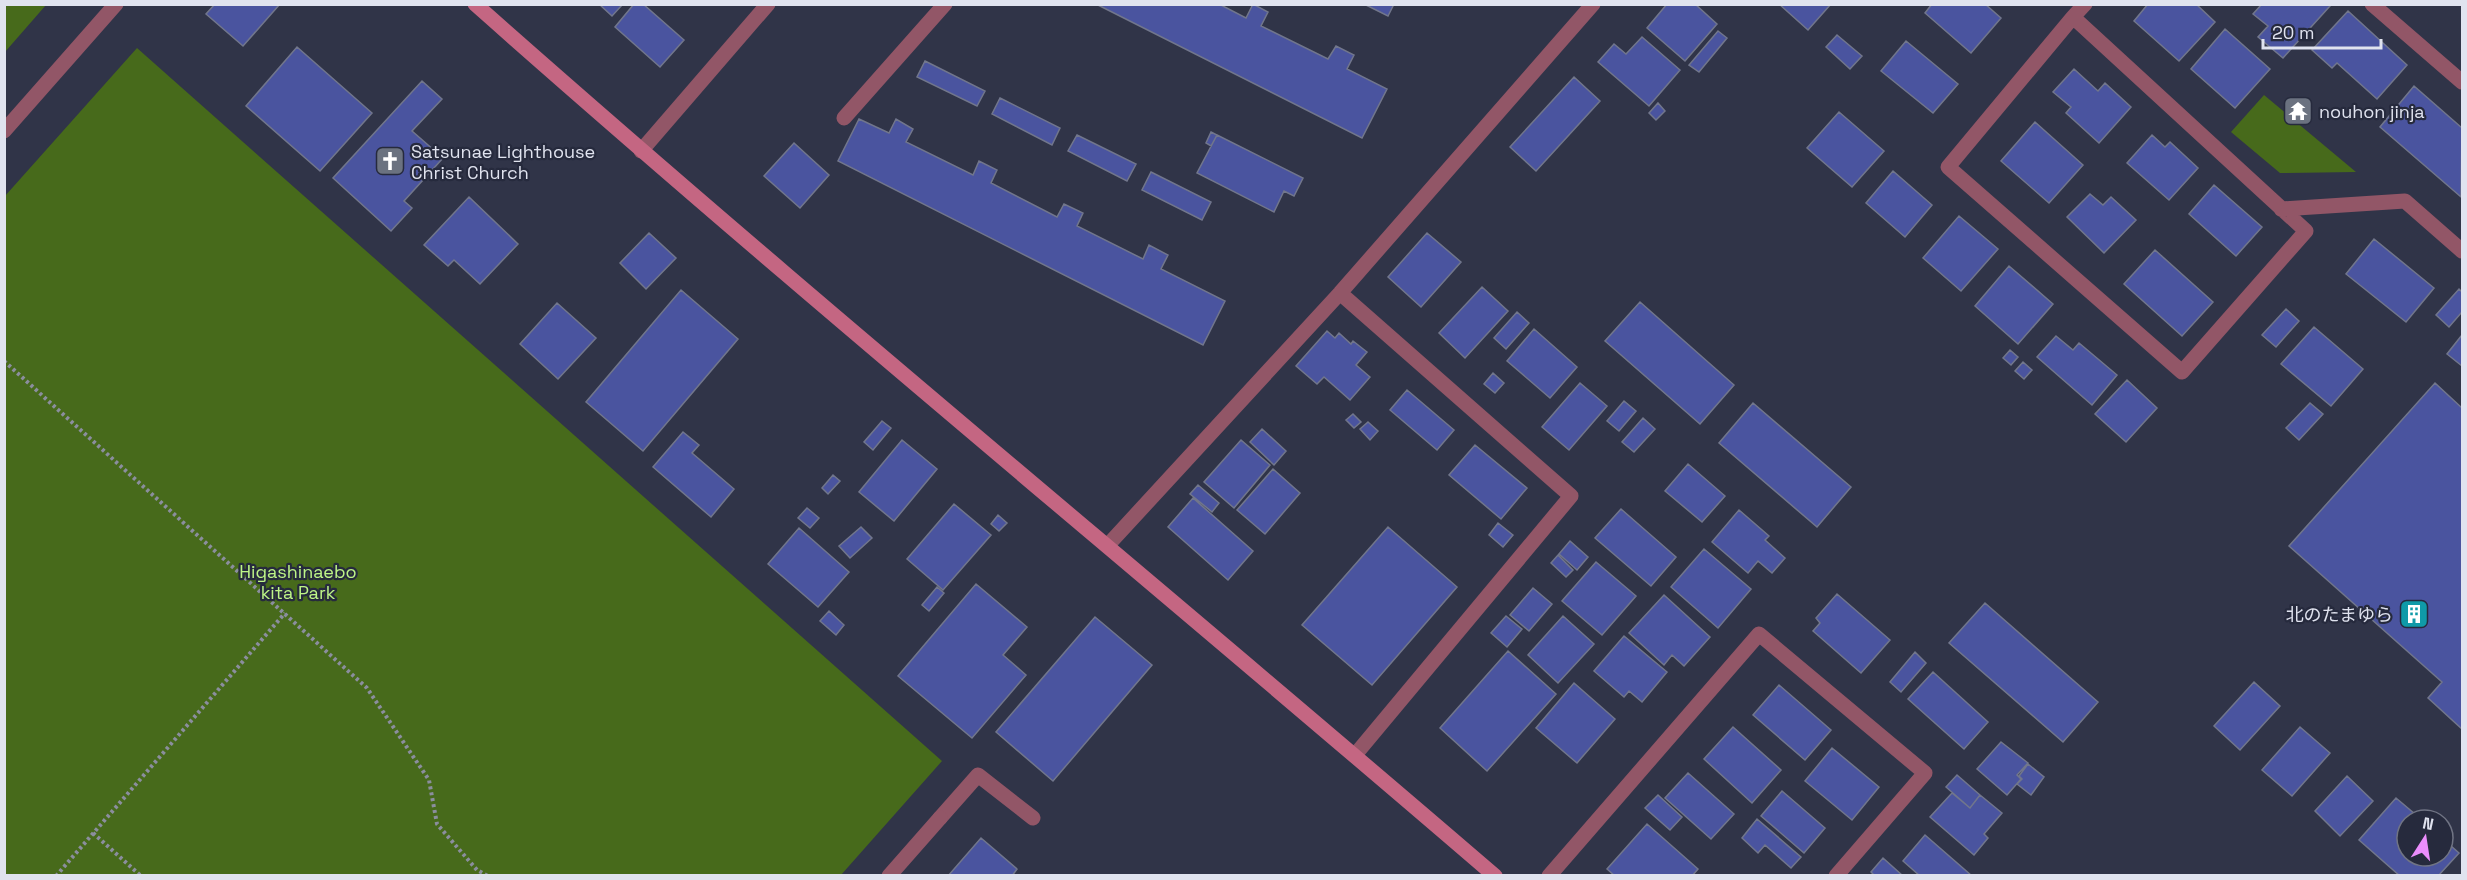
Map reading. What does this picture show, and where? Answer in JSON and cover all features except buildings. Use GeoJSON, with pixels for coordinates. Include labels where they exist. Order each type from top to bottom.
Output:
{"type":"FeatureCollection","features":[{"type":"Feature","properties":{"kind":"street"},"geometry":{"type":"LineString","coordinates":[[4,131],[116,4]]}},
{"type":"Feature","properties":{"kind":"street"},"geometry":{"type":"LineString","coordinates":[[641,152],[768,4]]}},
{"type":"Feature","properties":{"kind":"street"},"geometry":{"type":"LineString","coordinates":[[844,118],[945,4]]}},
{"type":"Feature","properties":{"kind":"street"},"geometry":{"type":"LineString","coordinates":[[1108,545],[1340,293],[1593,4]]}},
{"type":"Feature","properties":{"kind":"street"},"geometry":{"type":"LineString","coordinates":[[2073,17],[2306,231],[2182,372],[1948,167],[2073,17],[2085,4]]}},
{"type":"Feature","properties":{"kind":"street"},"geometry":{"type":"LineString","coordinates":[[2372,4],[2463,82]]}},
{"type":"Feature","properties":{"kind":"street"},"geometry":{"type":"LineString","coordinates":[[481,6],[641,152],[1108,545],[1495,876]]}},
{"type":"Feature","properties":{"kind":"street"},"geometry":{"type":"LineString","coordinates":[[2281,209],[2405,201],[2463,251]]}},
{"type":"Feature","properties":{"kind":"street"},"geometry":{"type":"LineString","coordinates":[[1340,293],[1571,496],[1355,755]]}},
{"type":"Feature","properties":{"kind":"street"},"geometry":{"type":"LineString","coordinates":[[1550,876],[1759,634],[1925,773],[1836,876]]}},
{"type":"Feature","properties":{"kind":"street"},"geometry":{"type":"LineString","coordinates":[[889,876],[978,775],[1033,818]]}},
{"type":"Feature","properties":{"kind":"path"},"geometry":{"type":"LineString","coordinates":[[4,361],[367,688],[429,780],[437,824],[477,870],[488,876]]}},
{"type":"Feature","properties":{"kind":"path"},"geometry":{"type":"LineString","coordinates":[[56,876],[285,613]]}},
{"type":"Feature","properties":{"kind":"path"},"geometry":{"type":"LineString","coordinates":[[93,833],[141,876]]}},
{"type":"Feature","properties":{"kind":"green space"},"geometry":{"type":"Polygon","coordinates":[[[4,5],[46,5],[5,52],[4,5]]]}},
{"type":"Feature","properties":{"kind":"green space","name":"Higashinaebo kita Park"},"geometry":{"type":"Polygon","coordinates":[[[137,48],[942,761],[841,875],[5,875],[5,196],[137,48]]]}},
{"type":"Feature","properties":{"kind":"green space"},"geometry":{"type":"Polygon","coordinates":[[[2264,95],[2356,172],[2280,173],[2231,132],[2264,95]]]}},
{"type":"Feature","properties":{"kind":"place","name":"nouhon jinja"},"geometry":{"type":"Point","coordinates":[2298,111]}},
{"type":"Feature","properties":{"kind":"place","name":"Satsunae Lighthouse Christ Church"},"geometry":{"type":"Point","coordinates":[390,161]}},
{"type":"Feature","properties":{"kind":"place","name":"北のたまゆら"},"geometry":{"type":"Point","coordinates":[2414,614]}}]}
